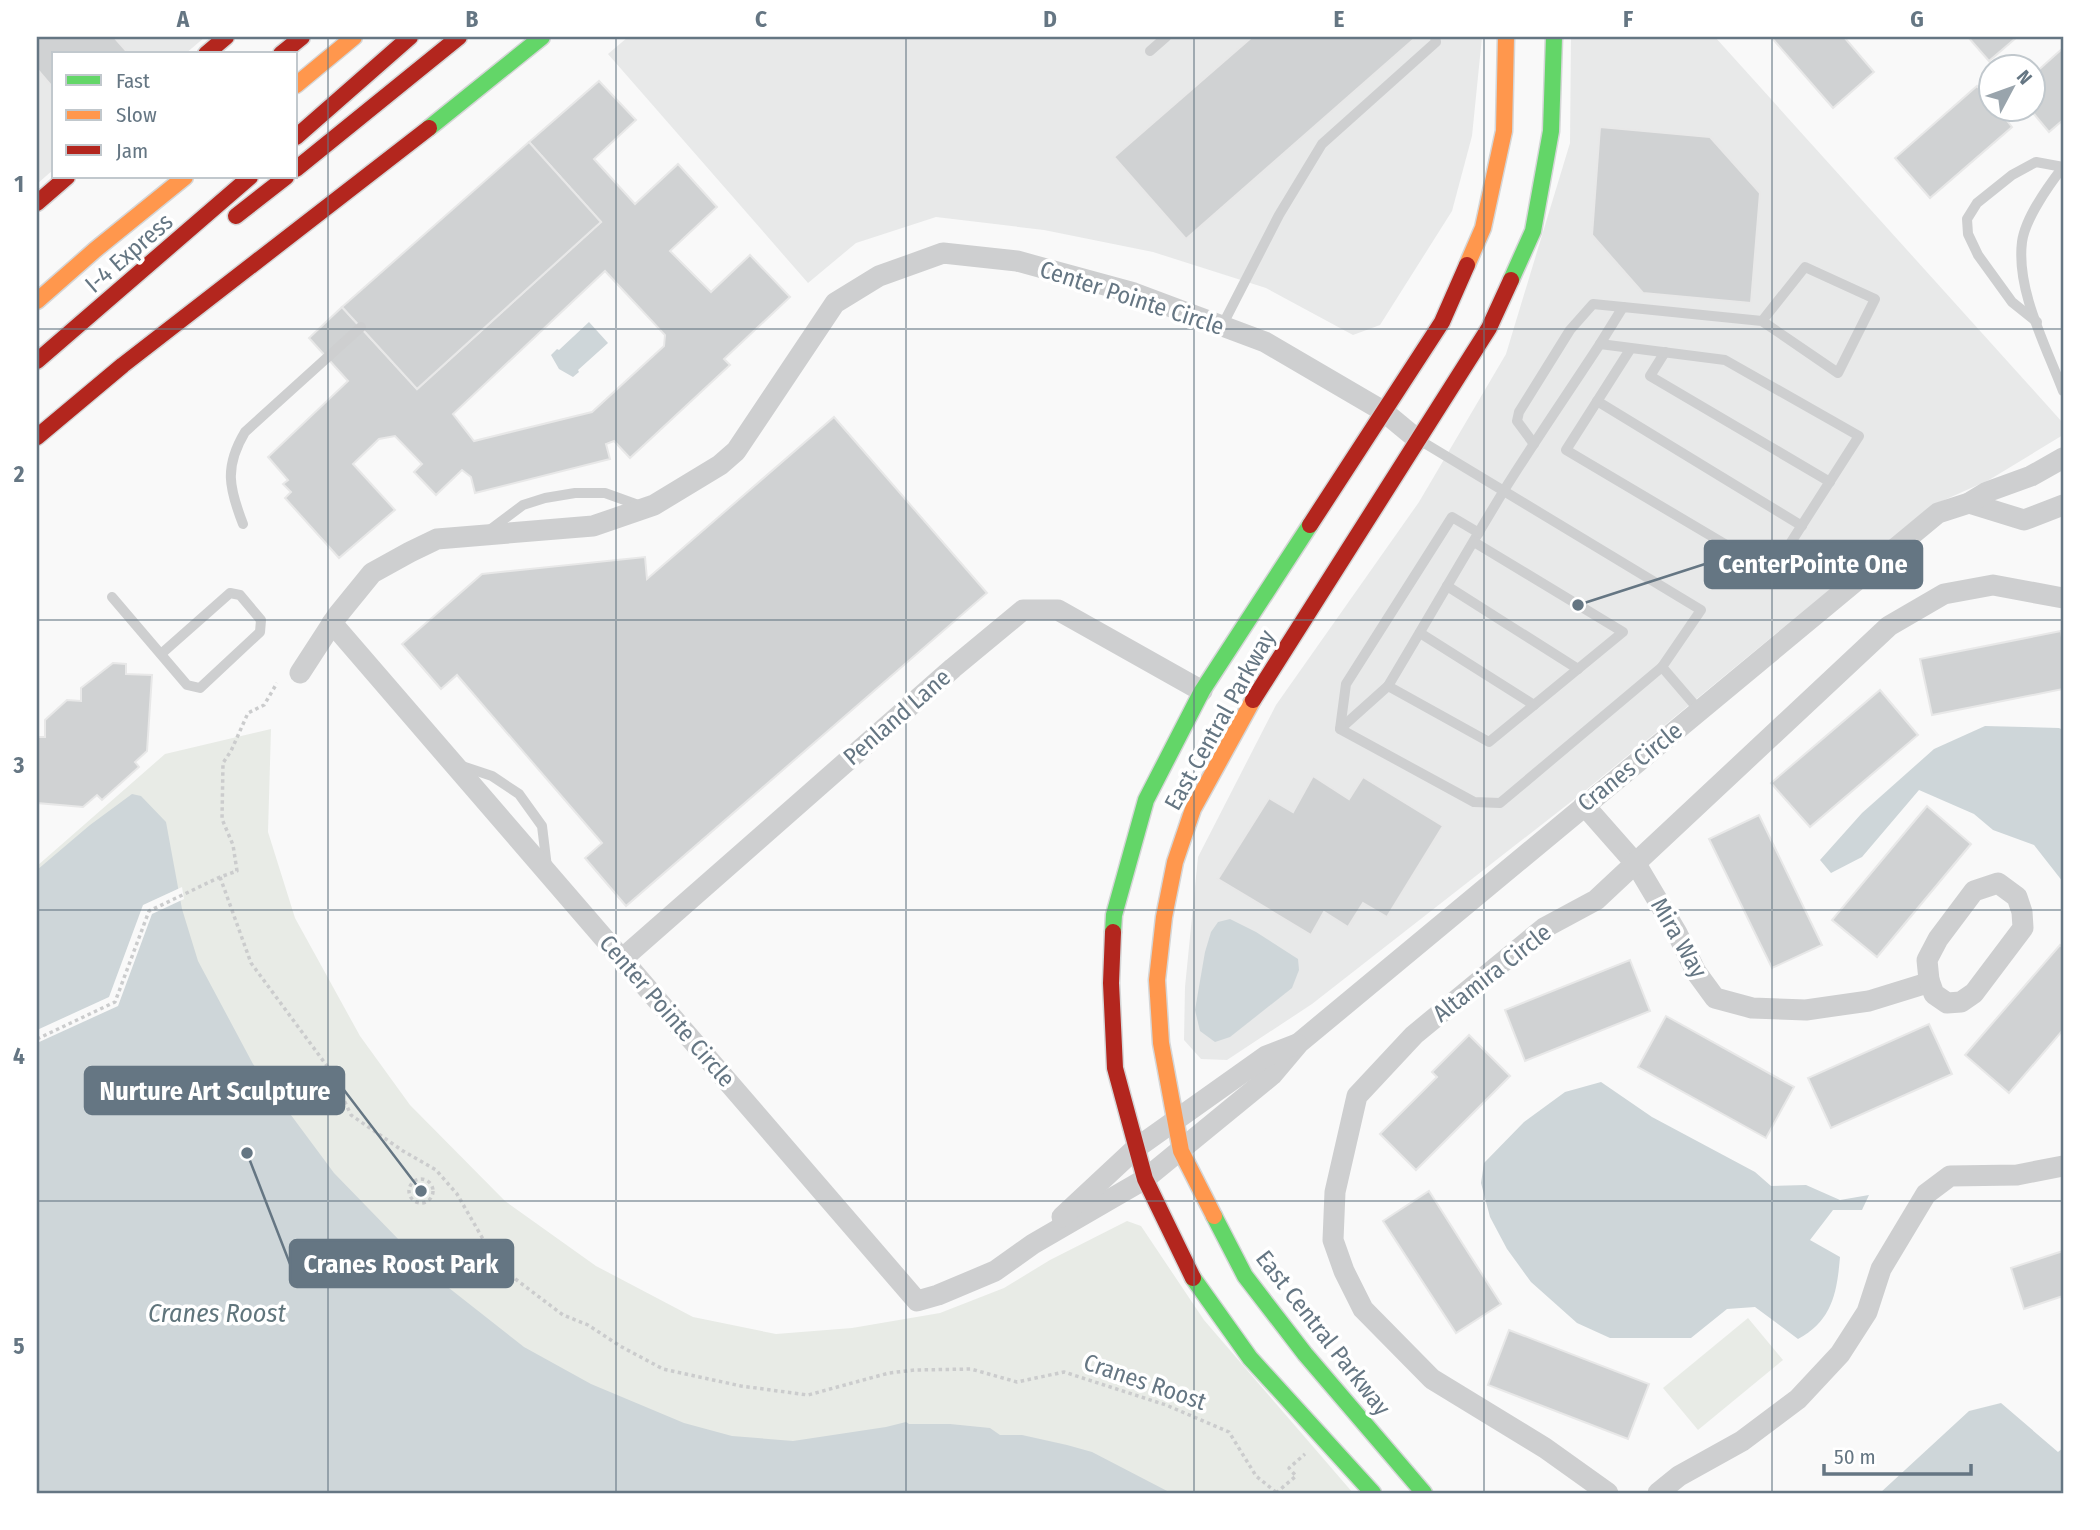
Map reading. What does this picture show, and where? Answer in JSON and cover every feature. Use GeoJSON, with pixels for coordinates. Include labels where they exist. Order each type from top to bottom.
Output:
{"type":"FeatureCollection","features":[{"type":"Feature","properties":{"kind":"main road"},"geometry":{"type":"LineString","coordinates":[[208,52],[226,37]]}},
{"type":"Feature","properties":{"kind":"main road"},"geometry":{"type":"LineString","coordinates":[[283,52],[302,37]]}},
{"type":"Feature","properties":{"kind":"main road"},"geometry":{"type":"LineString","coordinates":[[298,83],[354,37]]}},
{"type":"Feature","properties":{"kind":"main road"},"geometry":{"type":"LineString","coordinates":[[298,135],[410,37]]}},
{"type":"Feature","properties":{"kind":"main road"},"geometry":{"type":"LineString","coordinates":[[298,167],[459,37]]}},
{"type":"Feature","properties":{"kind":"main road"},"geometry":{"type":"LineString","coordinates":[[37,437],[123,365],[542,37]]}},
{"type":"Feature","properties":{"kind":"main road","name":"East Central Parkway"},"geometry":{"type":"LineString","coordinates":[[1373,1493],[1243,1348],[1192,1278],[1145,1179],[1115,1069],[1111,983],[1114,915],[1146,800],[1202,691],[1442,322],[1483,228],[1504,131],[1506,37]]}},
{"type":"Feature","properties":{"kind":"main road","name":"East Central Parkway"},"geometry":{"type":"LineString","coordinates":[[1424,1493],[1305,1354],[1245,1276],[1181,1151],[1161,1044],[1157,980],[1164,917],[1175,862],[1193,809],[1258,690],[1489,328],[1533,231],[1551,131],[1554,37]]}},
{"type":"Feature","properties":{"kind":"main road"},"geometry":{"type":"LineString","coordinates":[[37,203],[66,178]]}},
{"type":"Feature","properties":{"kind":"main road","name":"I-4 Express"},"geometry":{"type":"LineString","coordinates":[[37,301],[184,178]]}},
{"type":"Feature","properties":{"kind":"main road","name":"I-4 Express"},"geometry":{"type":"LineString","coordinates":[[37,362],[249,178]]}},
{"type":"Feature","properties":{"kind":"main road"},"geometry":{"type":"LineString","coordinates":[[220,229],[285,178]]}},
{"type":"Feature","properties":{"kind":"main road"},"geometry":{"type":"LineString","coordinates":[[95,250],[147,187]]}},
{"type":"Feature","properties":{"kind":"main road"},"geometry":{"type":"LineString","coordinates":[[94,313],[155,281]]}},
{"type":"Feature","properties":{"kind":"street","name":"Center Pointe Circle"},"geometry":{"type":"LineString","coordinates":[[300,673],[332,623],[372,573],[437,539],[593,526],[654,506],[720,465],[736,451],[835,303],[878,276],[943,253],[1017,261],[1134,293],[1265,342],[1383,411],[1418,440]]}},
{"type":"Feature","properties":{"kind":"street","name":"Cranes Circle"},"geometry":{"type":"LineString","coordinates":[[1145,1179],[1272,1075],[1298,1043],[1938,513],[1969,503],[1987,492],[2031,476],[2063,458]]}},
{"type":"Feature","properties":{"kind":"street"},"geometry":{"type":"LineString","coordinates":[[1969,503],[2024,520],[2063,505]]}},
{"type":"Feature","properties":{"kind":"street","name":"Altamira Circle"},"geometry":{"type":"LineString","coordinates":[[1608,1493],[1545,1448],[1432,1378],[1363,1309],[1333,1240],[1335,1192],[1357,1096],[1414,1035],[1544,928],[1596,900],[1889,626],[1944,594],[1993,585],[2063,598]]}},
{"type":"Feature","properties":{"kind":"street","name":"Penland Lane"},"geometry":{"type":"LineString","coordinates":[[622,959],[953,668],[1023,610],[1058,610],[1202,691]]}},
{"type":"Feature","properties":{"kind":"street","name":"Center Pointe Circle"},"geometry":{"type":"LineString","coordinates":[[332,623],[917,1301],[995,1271],[1033,1244],[1145,1179]]}},
{"type":"Feature","properties":{"kind":"street","name":"Mira Way"},"geometry":{"type":"LineString","coordinates":[[1584,805],[1636,864],[1677,933],[1696,972],[1715,998],[1752,1008],[1805,1010],[1869,1001],[1924,984],[1929,980]]}},
{"type":"Feature","properties":{"kind":"street"},"geometry":{"type":"LineString","coordinates":[[1998,883],[2017,897],[2022,912],[2023,929],[1974,993],[1961,1002],[1947,1003],[1934,994],[1929,980],[1927,960],[1938,939],[1974,891],[1998,883]]}},
{"type":"Feature","properties":{"kind":"street","name":"Cranes Circle"},"geometry":{"type":"LineString","coordinates":[[1135,1149],[1266,1056],[1298,1043]]}},
{"type":"Feature","properties":{"kind":"street","name":"Center Pointe Circle"},"geometry":{"type":"LineString","coordinates":[[1033,1244],[1135,1149]]}},
{"type":"Feature","properties":{"kind":"street"},"geometry":{"type":"LineString","coordinates":[[1658,1493],[1679,1476],[1742,1441],[1798,1399],[1840,1354],[1867,1312],[1881,1269],[1926,1194],[1951,1176],[2017,1175],[2063,1166]]}},
{"type":"Feature","properties":{"kind":"lane"},"geometry":{"type":"LineString","coordinates":[[1150,51],[1166,37]]}},
{"type":"Feature","properties":{"kind":"lane"},"geometry":{"type":"LineString","coordinates":[[1223,326],[1279,215],[1322,144],[1436,42],[1435,37]]}},
{"type":"Feature","properties":{"kind":"lane"},"geometry":{"type":"LineString","coordinates":[[2037,322],[2012,302],[1978,255],[1968,234],[1967,219],[1977,203],[2012,175],[2036,162],[2063,167],[2042,196],[2022,241],[2024,287],[2063,391]]}},
{"type":"Feature","properties":{"kind":"lane"},"geometry":{"type":"LineString","coordinates":[[1534,444],[1517,421],[1519,412],[1570,330],[1593,304],[1762,321],[1838,373],[1875,299],[1805,267],[1762,321]]}},
{"type":"Feature","properties":{"kind":"lane"},"geometry":{"type":"LineString","coordinates":[[1340,729],[1388,686],[1504,491],[1623,307]]}},
{"type":"Feature","properties":{"kind":"lane"},"geometry":{"type":"LineString","coordinates":[[243,524],[232,496],[230,477],[234,452],[245,432],[360,327]]}},
{"type":"Feature","properties":{"kind":"lane"},"geometry":{"type":"LineString","coordinates":[[1600,344],[1725,360],[1859,436],[1772,572],[1566,450],[1631,348]]}},
{"type":"Feature","properties":{"kind":"lane"},"geometry":{"type":"LineString","coordinates":[[1665,352],[1650,376],[1830,482]]}},
{"type":"Feature","properties":{"kind":"lane"},"geometry":{"type":"LineString","coordinates":[[1597,401],[1802,526]]}},
{"type":"Feature","properties":{"kind":"lane"},"geometry":{"type":"LineString","coordinates":[[1340,729],[1474,803],[1500,803],[1662,667],[1701,610],[1418,440]]}},
{"type":"Feature","properties":{"kind":"lane"},"geometry":{"type":"LineString","coordinates":[[483,535],[523,505],[575,493],[605,493],[647,508]]}},
{"type":"Feature","properties":{"kind":"lane"},"geometry":{"type":"LineString","coordinates":[[1340,729],[1346,684],[1452,517],[1476,538],[1623,632],[1489,742],[1388,686]]}},
{"type":"Feature","properties":{"kind":"lane"},"geometry":{"type":"LineString","coordinates":[[1447,586],[1578,669]]}},
{"type":"Feature","properties":{"kind":"lane"},"geometry":{"type":"LineString","coordinates":[[112,597],[187,685],[200,688],[260,632],[261,620],[240,595],[230,593],[161,654]]}},
{"type":"Feature","properties":{"kind":"lane"},"geometry":{"type":"LineString","coordinates":[[1420,633],[1534,705]]}},
{"type":"Feature","properties":{"kind":"lane"},"geometry":{"type":"LineString","coordinates":[[1662,667],[1699,710]]}},
{"type":"Feature","properties":{"kind":"lane"},"geometry":{"type":"LineString","coordinates":[[453,763],[492,775],[519,794],[542,826],[548,873]]}},
{"type":"Feature","properties":{"kind":"path"},"geometry":{"type":"LineString","coordinates":[[37,1039],[115,1002],[149,911],[237,871],[233,845],[222,819],[223,763],[248,713],[264,705],[277,683]]}},
{"type":"Feature","properties":{"kind":"path","name":"Cranes Roost"},"geometry":{"type":"LineString","coordinates":[[220,877],[251,963],[330,1070],[351,1115],[439,1173],[457,1194],[494,1258],[514,1278],[563,1315],[588,1325],[663,1369],[741,1386],[808,1395],[889,1373],[915,1370],[971,1369],[1017,1382],[1064,1372],[1167,1405],[1229,1432],[1256,1476],[1277,1493]]}},
{"type":"Feature","properties":{"kind":"path"},"geometry":{"type":"LineString","coordinates":[[430,1182],[439,1173]]}},
{"type":"Feature","properties":{"kind":"path"},"geometry":{"type":"LineString","coordinates":[[423,1179],[430,1182],[433,1191],[431,1198],[425,1203],[413,1201],[408,1190],[412,1182],[423,1179]]}},
{"type":"Feature","properties":{"kind":"path"},"geometry":{"type":"LineString","coordinates":[[1277,1493],[1296,1476],[1289,1468],[1305,1454]]}},
{"type":"Feature","properties":{"kind":"shaded area"},"geometry":{"type":"Polygon","coordinates":[[[37,37],[205,37],[187,52],[52,52],[52,171],[37,184],[37,37]]]}},
{"type":"Feature","properties":{"kind":"shaded area"},"geometry":{"type":"Polygon","coordinates":[[[628,37],[1482,37],[1472,136],[1452,211],[1380,325],[1353,335],[1266,288],[1153,252],[1044,230],[936,217],[856,243],[808,283],[608,54],[628,37]]]}},
{"type":"Feature","properties":{"kind":"shaded area"},"geometry":{"type":"Polygon","coordinates":[[[1571,37],[1715,37],[2063,423],[2063,435],[1989,480],[1931,506],[1586,790],[1312,1004],[1227,1060],[1201,1059],[1184,1040],[1185,987],[1198,857],[1276,705],[1419,502],[1506,354],[1570,143],[1571,37]]]}},
{"type":"Feature","properties":{"kind":"shaded area"},"geometry":{"type":"Polygon","coordinates":[[[271,729],[268,832],[295,918],[360,1036],[410,1105],[505,1201],[596,1266],[693,1317],[776,1334],[852,1328],[940,1313],[1004,1288],[1050,1260],[1127,1221],[1141,1226],[1204,1320],[1353,1493],[37,1493],[37,866],[165,754],[271,729]]]}},
{"type":"Feature","properties":{"kind":"shaded area"},"geometry":{"type":"Polygon","coordinates":[[[1748,1318],[1783,1360],[1698,1430],[1663,1388],[1748,1318]]]}},
{"type":"Feature","properties":{"kind":"water"},"geometry":{"type":"Polygon","coordinates":[[[589,322],[608,343],[573,377],[559,369],[551,355],[589,322]]]}},
{"type":"Feature","properties":{"kind":"water"},"geometry":{"type":"Polygon","coordinates":[[[1985,726],[2063,730],[2063,882],[2034,845],[1993,830],[1974,814],[1919,790],[1862,857],[1831,873],[1820,860],[1862,813],[1934,749],[1985,726]]]}},
{"type":"Feature","properties":{"kind":"water","name":"Cranes Roost"},"geometry":{"type":"Polygon","coordinates":[[[132,794],[141,796],[166,822],[182,909],[198,961],[253,1064],[334,1173],[435,1277],[524,1347],[591,1384],[684,1423],[732,1436],[793,1441],[906,1422],[990,1428],[1000,1435],[1022,1435],[1092,1452],[1171,1493],[37,1493],[37,870],[132,794]]]}},
{"type":"Feature","properties":{"kind":"water"},"geometry":{"type":"Polygon","coordinates":[[[1230,919],[1298,959],[1299,970],[1292,988],[1230,1037],[1215,1042],[1200,1031],[1195,1010],[1211,932],[1218,922],[1230,919]]]}},
{"type":"Feature","properties":{"kind":"water"},"geometry":{"type":"Polygon","coordinates":[[[1601,1082],[1652,1117],[1755,1172],[1771,1186],[1806,1185],[1840,1200],[1869,1195],[1862,1210],[1833,1210],[1810,1240],[1840,1257],[1831,1305],[1809,1332],[1798,1339],[1755,1307],[1727,1309],[1691,1338],[1610,1338],[1577,1323],[1531,1282],[1507,1249],[1490,1217],[1481,1183],[1484,1163],[1524,1122],[1565,1092],[1601,1082]]]}},
{"type":"Feature","properties":{"kind":"water"},"geometry":{"type":"Polygon","coordinates":[[[2001,1403],[2058,1452],[2063,1448],[2063,1493],[1880,1493],[1969,1411],[2001,1403]]]}},
{"type":"Feature","properties":{"kind":"pier"},"geometry":{"type":"Polygon","coordinates":[[[182,887],[184,899],[152,914],[118,1006],[37,1043],[37,1030],[109,997],[143,905],[182,887]]]}},
{"type":"Feature","properties":{"kind":"building"},"geometry":{"type":"Polygon","coordinates":[[[37,37],[114,37],[127,52],[52,52],[52,87],[37,69],[37,37]]]}},
{"type":"Feature","properties":{"kind":"building"},"geometry":{"type":"Polygon","coordinates":[[[1252,37],[1414,39],[1186,239],[1114,157],[1252,37]]]}},
{"type":"Feature","properties":{"kind":"building"},"geometry":{"type":"Polygon","coordinates":[[[1771,37],[1844,37],[1874,72],[1833,108],[1771,37]]]}},
{"type":"Feature","properties":{"kind":"building"},"geometry":{"type":"Polygon","coordinates":[[[1968,37],[2017,37],[2000,52],[1981,52],[1968,37]]]}},
{"type":"Feature","properties":{"kind":"building"},"geometry":{"type":"Polygon","coordinates":[[[2063,48],[2063,120],[2049,132],[2041,122],[2048,122],[2048,61],[2063,48]]]}},
{"type":"Feature","properties":{"kind":"building"},"geometry":{"type":"Polygon","coordinates":[[[599,81],[636,120],[594,159],[635,204],[678,164],[717,207],[670,251],[711,292],[750,255],[790,297],[724,359],[730,365],[630,458],[614,441],[606,444],[610,459],[475,493],[471,477],[462,470],[436,495],[414,472],[422,464],[395,436],[379,439],[353,464],[395,510],[339,558],[285,498],[291,492],[283,484],[288,480],[268,457],[348,381],[309,338],[342,307],[417,389],[601,222],[529,142],[599,81]],[[605,271],[453,414],[474,441],[592,412],[664,346],[665,335],[605,271]]]}},
{"type":"Feature","properties":{"kind":"building"},"geometry":{"type":"Polygon","coordinates":[[[1977,86],[1978,122],[2008,122],[2012,127],[1930,198],[1895,158],[1977,86]]]}},
{"type":"Feature","properties":{"kind":"building"},"geometry":{"type":"Polygon","coordinates":[[[1600,127],[1710,137],[1760,193],[1751,303],[1643,293],[1592,235],[1600,127]]]}},
{"type":"Feature","properties":{"kind":"building"},"geometry":{"type":"Polygon","coordinates":[[[529,142],[601,222],[417,389],[342,307],[529,142]]]}},
{"type":"Feature","properties":{"kind":"building"},"geometry":{"type":"Polygon","coordinates":[[[834,417],[987,593],[626,906],[585,858],[602,843],[457,675],[441,689],[402,644],[482,574],[645,557],[647,579],[834,417]]]}},
{"type":"Feature","properties":{"kind":"building"},"geometry":{"type":"Polygon","coordinates":[[[2061,631],[2063,689],[1932,715],[1920,659],[2061,631]]]}},
{"type":"Feature","properties":{"kind":"building"},"geometry":{"type":"Polygon","coordinates":[[[113,663],[126,664],[126,674],[152,675],[147,751],[135,762],[139,767],[102,800],[97,795],[83,807],[37,803],[37,737],[45,737],[45,720],[67,700],[81,701],[81,688],[113,663]]]}},
{"type":"Feature","properties":{"kind":"building"},"geometry":{"type":"Polygon","coordinates":[[[1880,690],[1918,735],[1810,827],[1771,783],[1880,690]]]}},
{"type":"Feature","properties":{"kind":"building"},"geometry":{"type":"Polygon","coordinates":[[[1313,776],[1349,799],[1363,777],[1443,826],[1387,917],[1363,903],[1348,927],[1324,912],[1311,935],[1218,879],[1269,798],[1293,812],[1313,776]]]}},
{"type":"Feature","properties":{"kind":"building"},"geometry":{"type":"Polygon","coordinates":[[[1927,806],[1971,844],[1877,957],[1832,920],[1927,806]]]}},
{"type":"Feature","properties":{"kind":"building"},"geometry":{"type":"Polygon","coordinates":[[[1759,815],[1822,945],[1772,968],[1709,839],[1759,815]]]}},
{"type":"Feature","properties":{"kind":"building"},"geometry":{"type":"Polygon","coordinates":[[[2060,945],[2063,948],[2063,1030],[2009,1093],[1965,1055],[2060,945]]]}},
{"type":"Feature","properties":{"kind":"building"},"geometry":{"type":"Polygon","coordinates":[[[1630,960],[1650,1011],[1525,1061],[1505,1010],[1630,960]]]}},
{"type":"Feature","properties":{"kind":"building"},"geometry":{"type":"Polygon","coordinates":[[[1666,1016],[1794,1087],[1766,1138],[1638,1067],[1666,1016]]]}},
{"type":"Feature","properties":{"kind":"building"},"geometry":{"type":"Polygon","coordinates":[[[1929,1024],[1952,1074],[1831,1128],[1808,1078],[1929,1024]]]}},
{"type":"Feature","properties":{"kind":"building"},"geometry":{"type":"Polygon","coordinates":[[[1469,1035],[1510,1076],[1416,1170],[1380,1134],[1437,1077],[1432,1072],[1469,1035]]]}},
{"type":"Feature","properties":{"kind":"building"},"geometry":{"type":"Polygon","coordinates":[[[1429,1191],[1501,1304],[1456,1333],[1383,1221],[1429,1191]]]}},
{"type":"Feature","properties":{"kind":"building"},"geometry":{"type":"Polygon","coordinates":[[[2063,1251],[2063,1296],[2024,1309],[2011,1268],[2063,1251]]]}},
{"type":"Feature","properties":{"kind":"building"},"geometry":{"type":"Polygon","coordinates":[[[1509,1330],[1649,1384],[1628,1439],[1488,1385],[1509,1330]]]}},
{"type":"Feature","properties":{"kind":"traffic: fast"},"geometry":{"type":"LineString","coordinates":[[429,128],[542,37]]}},
{"type":"Feature","properties":{"kind":"traffic: fast"},"geometry":{"type":"LineString","coordinates":[[1511,280],[1533,231],[1551,131],[1554,37]]}},
{"type":"Feature","properties":{"kind":"traffic: fast"},"geometry":{"type":"LineString","coordinates":[[1113,932],[1114,915],[1146,800],[1202,691],[1310,525]]}},
{"type":"Feature","properties":{"kind":"traffic: fast"},"geometry":{"type":"LineString","coordinates":[[1214,1216],[1245,1276],[1305,1354],[1424,1493]]}},
{"type":"Feature","properties":{"kind":"traffic: fast"},"geometry":{"type":"LineString","coordinates":[[1193,1278],[1250,1358],[1373,1493]]}},
{"type":"Feature","properties":{"kind":"traffic: slow"},"geometry":{"type":"LineString","coordinates":[[298,83],[354,37]]}},
{"type":"Feature","properties":{"kind":"traffic: slow"},"geometry":{"type":"LineString","coordinates":[[1467,265],[1483,228],[1504,131],[1506,37]]}},
{"type":"Feature","properties":{"kind":"traffic: slow"},"geometry":{"type":"LineString","coordinates":[[37,301],[184,178]]}},
{"type":"Feature","properties":{"kind":"traffic: slow"},"geometry":{"type":"LineString","coordinates":[[1214,1216],[1181,1151],[1161,1043],[1157,980],[1164,917],[1175,862],[1193,809],[1253,700]]}},
{"type":"Feature","properties":{"kind":"traffic: jam"},"geometry":{"type":"LineString","coordinates":[[208,52],[226,37]]}},
{"type":"Feature","properties":{"kind":"traffic: jam"},"geometry":{"type":"LineString","coordinates":[[283,52],[302,37]]}},
{"type":"Feature","properties":{"kind":"traffic: jam"},"geometry":{"type":"LineString","coordinates":[[298,135],[410,37]]}},
{"type":"Feature","properties":{"kind":"traffic: jam"},"geometry":{"type":"LineString","coordinates":[[298,167],[459,37]]}},
{"type":"Feature","properties":{"kind":"traffic: jam"},"geometry":{"type":"LineString","coordinates":[[37,437],[123,365],[429,128]]}},
{"type":"Feature","properties":{"kind":"traffic: jam"},"geometry":{"type":"LineString","coordinates":[[37,203],[66,178]]}},
{"type":"Feature","properties":{"kind":"traffic: jam"},"geometry":{"type":"LineString","coordinates":[[37,361],[249,178]]}},
{"type":"Feature","properties":{"kind":"traffic: jam"},"geometry":{"type":"LineString","coordinates":[[236,216],[285,178]]}},
{"type":"Feature","properties":{"kind":"traffic: jam"},"geometry":{"type":"LineString","coordinates":[[1310,525],[1442,322],[1467,265]]}},
{"type":"Feature","properties":{"kind":"traffic: jam"},"geometry":{"type":"LineString","coordinates":[[1253,700],[1489,328],[1511,280]]}},
{"type":"Feature","properties":{"kind":"traffic: jam"},"geometry":{"type":"LineString","coordinates":[[1113,932],[1111,983],[1115,1068],[1145,1179],[1193,1278]]}},
{"type":"Feature","properties":{"kind":"place","name":"CenterPointe One"},"geometry":{"type":"Point","coordinates":[1578,605]}},
{"type":"Feature","properties":{"kind":"place","name":"Cranes Roost Park"},"geometry":{"type":"Point","coordinates":[247,1153]}},
{"type":"Feature","properties":{"kind":"place","name":"Nurture Art Sculpture"},"geometry":{"type":"Point","coordinates":[421,1191]}}]}
